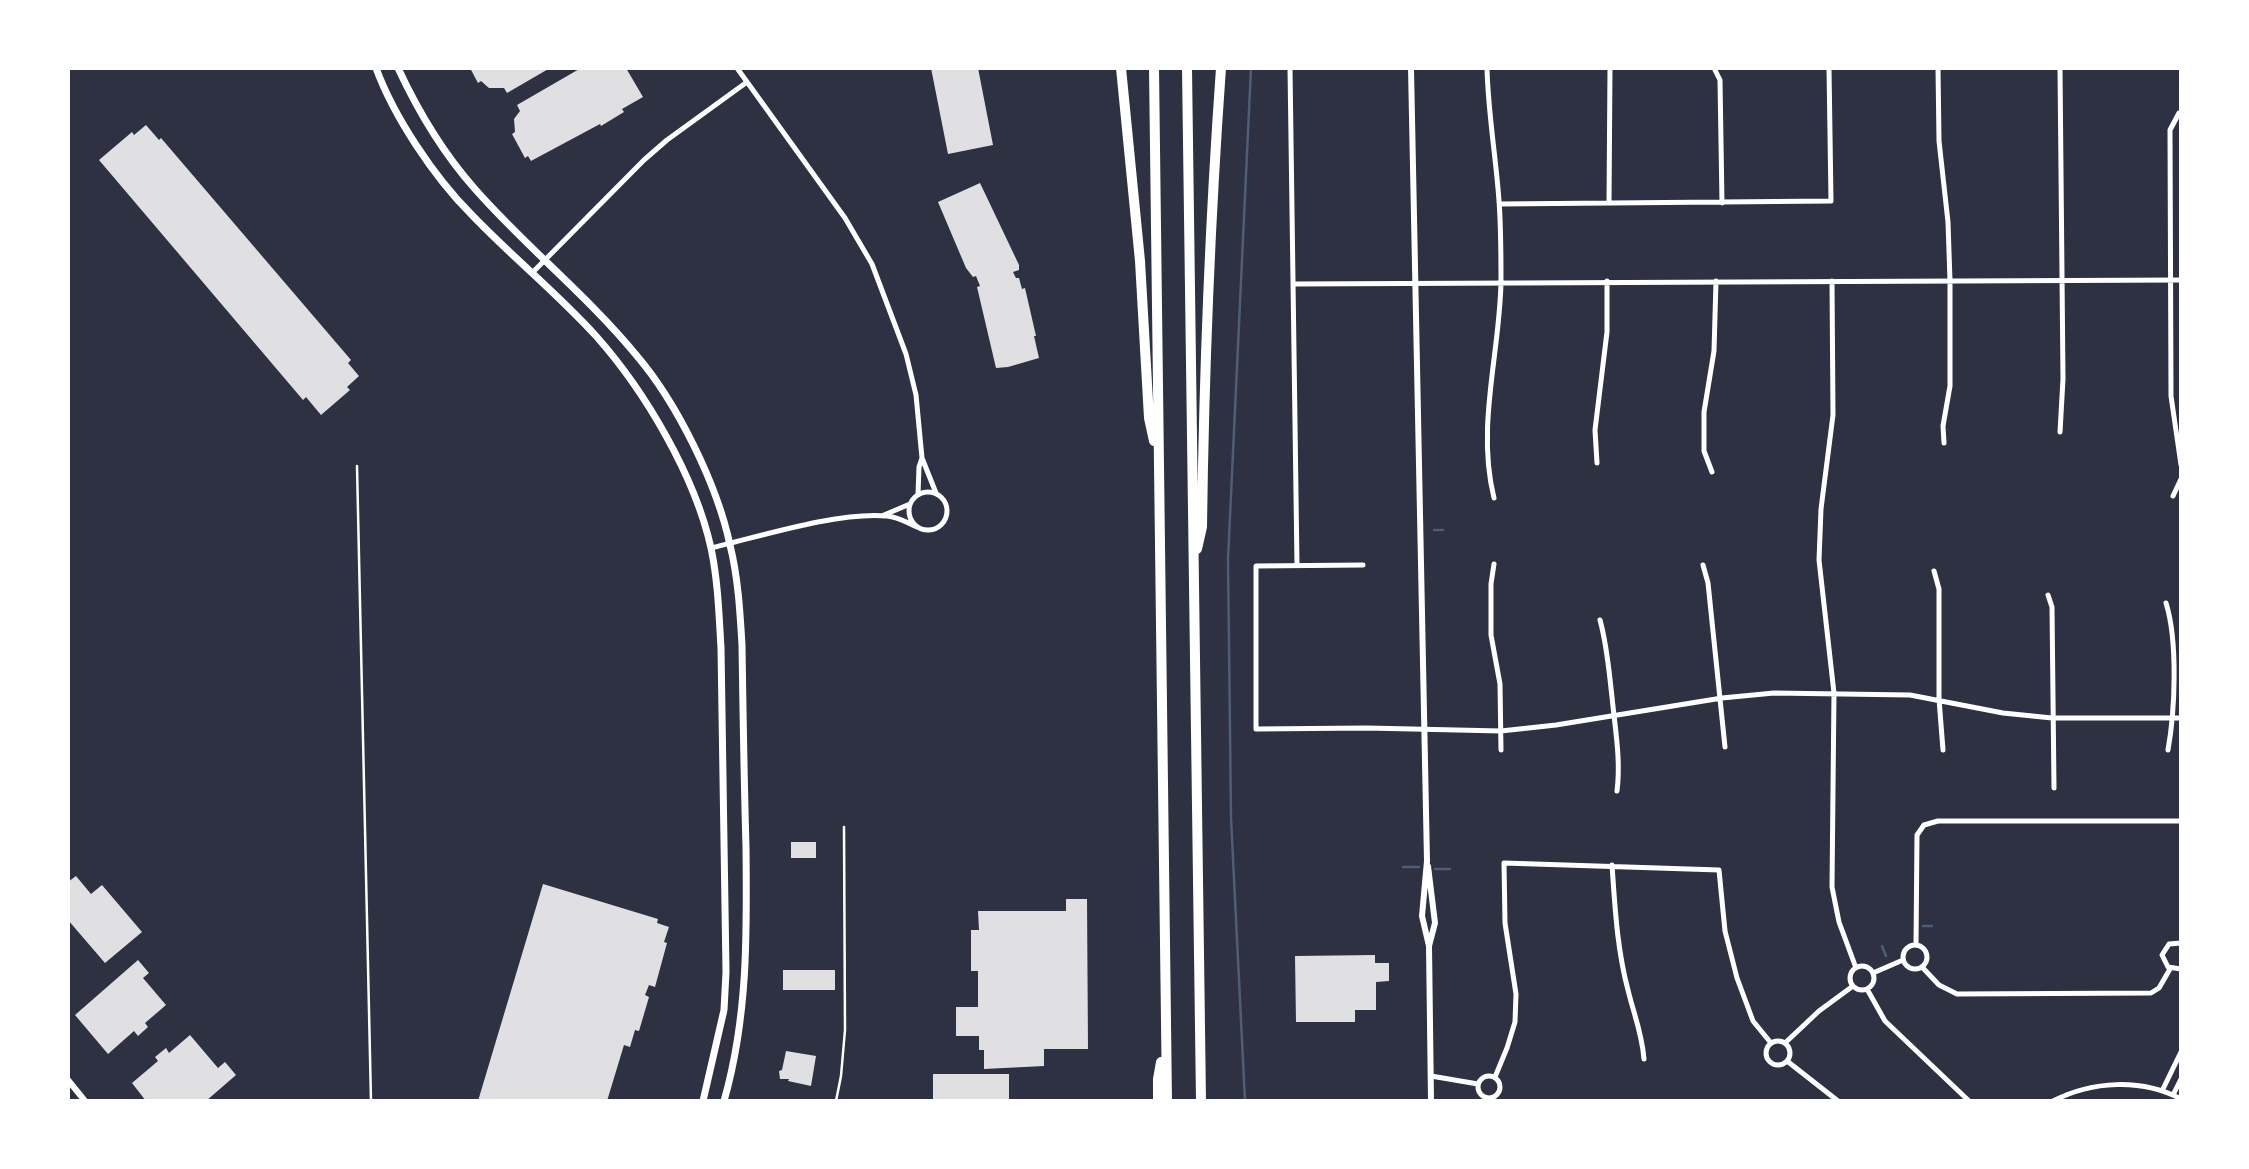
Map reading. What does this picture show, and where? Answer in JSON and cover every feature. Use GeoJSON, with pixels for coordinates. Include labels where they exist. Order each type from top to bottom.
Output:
{"type":"FeatureCollection","features":[{"type":"Feature","properties":{"kind":"highway"},"geometry":{"type":"LineString","coordinates":[[1121,68],[1140,261],[1149,418],[1159,463]]}},
{"type":"Feature","properties":{"kind":"highway"},"geometry":{"type":"LineString","coordinates":[[1154,68],[1167,1101]]}},
{"type":"Feature","properties":{"kind":"highway"},"geometry":{"type":"LineString","coordinates":[[1187,68],[1201,1101]]}},
{"type":"Feature","properties":{"kind":"highway"},"geometry":{"type":"LineString","coordinates":[[1192,570],[1202,527],[1203,374],[1221,68]]}},
{"type":"Feature","properties":{"kind":"highway"},"geometry":{"type":"LineString","coordinates":[[1158,1101],[1158,1079],[1166,1041]]}},
{"type":"Feature","properties":{"kind":"main road"},"geometry":{"type":"LineString","coordinates":[[376,68],[402,123],[442,180],[469,212],[595,335],[626,373],[674,449],[710,548],[718,597],[721,648],[726,972],[724,1010],[703,1101]]}},
{"type":"Feature","properties":{"kind":"main road"},"geometry":{"type":"LineString","coordinates":[[398,68],[421,112],[454,163],[475,189],[620,336],[662,388],[706,475],[730,544],[739,601],[742,645],[747,933],[742,1019],[733,1070],[724,1101]]}},
{"type":"Feature","properties":{"kind":"street"},"geometry":{"type":"LineString","coordinates":[[710,548],[830,521],[884,516],[930,531],[946,520],[947,508],[936,493],[922,458],[916,395],[906,354],[872,264],[845,219],[737,68]]}},
{"type":"Feature","properties":{"kind":"street"},"geometry":{"type":"LineString","coordinates":[[1290,68],[1297,565]]}},
{"type":"Feature","properties":{"kind":"street"},"geometry":{"type":"LineString","coordinates":[[1412,68],[1427,861],[1422,916],[1429,946],[1432,1101]]}},
{"type":"Feature","properties":{"kind":"street"},"geometry":{"type":"LineString","coordinates":[[1487,68],[1500,204],[1499,331],[1488,408],[1488,475],[1494,498]]}},
{"type":"Feature","properties":{"kind":"street"},"geometry":{"type":"LineString","coordinates":[[1609,203],[1610,68]]}},
{"type":"Feature","properties":{"kind":"street"},"geometry":{"type":"LineString","coordinates":[[1714,68],[1720,80],[1722,203]]}},
{"type":"Feature","properties":{"kind":"street"},"geometry":{"type":"LineString","coordinates":[[1500,204],[1831,201],[1829,68]]}},
{"type":"Feature","properties":{"kind":"street"},"geometry":{"type":"LineString","coordinates":[[1938,68],[1939,141],[1948,222],[1950,282],[1950,386],[1943,426],[1944,443]]}},
{"type":"Feature","properties":{"kind":"street"},"geometry":{"type":"LineString","coordinates":[[2060,68],[2060,432]]}},
{"type":"Feature","properties":{"kind":"street"},"geometry":{"type":"LineString","coordinates":[[532,273],[644,160],[747,82]]}},
{"type":"Feature","properties":{"kind":"street"},"geometry":{"type":"LineString","coordinates":[[2179,113],[2171,130],[2171,396],[2181,465]]}},
{"type":"Feature","properties":{"kind":"street"},"geometry":{"type":"LineString","coordinates":[[1597,463],[1595,430],[1607,332],[1607,281]]}},
{"type":"Feature","properties":{"kind":"street"},"geometry":{"type":"LineString","coordinates":[[1832,281],[1833,415],[1821,509],[1819,560],[1834,693],[1832,887],[1839,922],[1856,968]]}},
{"type":"Feature","properties":{"kind":"street"},"geometry":{"type":"LineString","coordinates":[[1294,284],[2181,281]]}},
{"type":"Feature","properties":{"kind":"street"},"geometry":{"type":"LineString","coordinates":[[1712,472],[1704,451],[1704,412],[1714,351],[1716,282]]}},
{"type":"Feature","properties":{"kind":"street"},"geometry":{"type":"LineString","coordinates":[[884,516],[910,504],[918,494],[922,458]]}},
{"type":"Feature","properties":{"kind":"street"},"geometry":{"type":"LineString","coordinates":[[2173,496],[2181,479]]}},
{"type":"Feature","properties":{"kind":"street"},"geometry":{"type":"LineString","coordinates":[[918,494],[936,493]]}},
{"type":"Feature","properties":{"kind":"street"},"geometry":{"type":"LineString","coordinates":[[910,504],[909,517],[917,527]]}},
{"type":"Feature","properties":{"kind":"street"},"geometry":{"type":"LineString","coordinates":[[1494,564],[1491,583],[1491,635],[1500,684],[1501,750]]}},
{"type":"Feature","properties":{"kind":"street"},"geometry":{"type":"LineString","coordinates":[[1363,565],[1256,566],[1256,729],[1501,731],[1722,698],[1834,693],[1910,695],[2003,713],[2052,718],[2177,718]]}},
{"type":"Feature","properties":{"kind":"street"},"geometry":{"type":"LineString","coordinates":[[1703,565],[1708,583],[1722,698],[1725,747]]}},
{"type":"Feature","properties":{"kind":"street"},"geometry":{"type":"LineString","coordinates":[[1934,571],[1939,589],[1939,699],[1943,751]]}},
{"type":"Feature","properties":{"kind":"street"},"geometry":{"type":"LineString","coordinates":[[2048,594],[2052,607],[2054,788]]}},
{"type":"Feature","properties":{"kind":"street"},"geometry":{"type":"LineString","coordinates":[[2166,603],[2172,621],[2177,718],[2168,750]]}},
{"type":"Feature","properties":{"kind":"street"},"geometry":{"type":"LineString","coordinates":[[1600,620],[1605,637],[1614,715],[1618,791]]}},
{"type":"Feature","properties":{"kind":"street"},"geometry":{"type":"LineString","coordinates":[[1916,945],[1917,835],[1924,825],[1938,821],[2181,821]]}},
{"type":"Feature","properties":{"kind":"street"},"geometry":{"type":"LineString","coordinates":[[1427,861],[1435,923],[1429,946]]}},
{"type":"Feature","properties":{"kind":"street"},"geometry":{"type":"LineString","coordinates":[[1494,1077],[1515,1022],[1516,993],[1505,923],[1504,863],[1719,870],[1725,931],[1737,978],[1753,1021],[1771,1043]]}},
{"type":"Feature","properties":{"kind":"street"},"geometry":{"type":"LineString","coordinates":[[1612,866],[1618,943],[1628,990],[1642,1035],[1644,1059]]}},
{"type":"Feature","properties":{"kind":"street"},"geometry":{"type":"LineString","coordinates":[[2181,943],[2169,944],[2164,951],[2163,960],[2171,969],[2181,969]]}},
{"type":"Feature","properties":{"kind":"street"},"geometry":{"type":"LineString","coordinates":[[1903,960],[1906,949],[1916,945]]}},
{"type":"Feature","properties":{"kind":"street"},"geometry":{"type":"LineString","coordinates":[[1916,945],[1926,952],[1922,967]]}},
{"type":"Feature","properties":{"kind":"street"},"geometry":{"type":"LineString","coordinates":[[1873,972],[1903,960]]}},
{"type":"Feature","properties":{"kind":"street"},"geometry":{"type":"LineString","coordinates":[[1903,960],[1911,968],[1922,967]]}},
{"type":"Feature","properties":{"kind":"street"},"geometry":{"type":"LineString","coordinates":[[1867,967],[1873,972],[1873,984],[1867,989],[1860,990],[1853,986],[1850,976],[1856,968],[1867,967]]}},
{"type":"Feature","properties":{"kind":"street"},"geometry":{"type":"LineString","coordinates":[[1922,967],[1939,985],[1957,993],[1970,994],[2151,993],[2159,988],[2171,969]]}},
{"type":"Feature","properties":{"kind":"street"},"geometry":{"type":"LineString","coordinates":[[1784,1043],[1853,986]]}},
{"type":"Feature","properties":{"kind":"street"},"geometry":{"type":"LineString","coordinates":[[1867,989],[1885,1021],[1969,1101]]}},
{"type":"Feature","properties":{"kind":"street"},"geometry":{"type":"LineString","coordinates":[[1771,1043],[1784,1043],[1789,1050],[1787,1061],[1776,1065],[1769,1061],[1766,1050],[1771,1043]]}},
{"type":"Feature","properties":{"kind":"street"},"geometry":{"type":"LineString","coordinates":[[2162,1091],[2181,1052]]}},
{"type":"Feature","properties":{"kind":"street"},"geometry":{"type":"LineString","coordinates":[[1787,1061],[1838,1101]]}},
{"type":"Feature","properties":{"kind":"street"},"geometry":{"type":"LineString","coordinates":[[1431,1076],[1478,1084]]}},
{"type":"Feature","properties":{"kind":"street"},"geometry":{"type":"LineString","coordinates":[[1485,1076],[1494,1077],[1500,1085],[1499,1092],[1494,1097],[1483,1099],[1478,1084],[1485,1076]]}},
{"type":"Feature","properties":{"kind":"street"},"geometry":{"type":"LineString","coordinates":[[2173,1095],[2181,1079]]}},
{"type":"Feature","properties":{"kind":"street"},"geometry":{"type":"LineString","coordinates":[[68,1080],[85,1101]]}},
{"type":"Feature","properties":{"kind":"street"},"geometry":{"type":"LineString","coordinates":[[2053,1101],[2100,1085],[2150,1087],[2181,1099]]}},
{"type":"Feature","properties":{"kind":"lane"},"geometry":{"type":"LineString","coordinates":[[357,466],[371,1101]]}},
{"type":"Feature","properties":{"kind":"lane"},"geometry":{"type":"LineString","coordinates":[[836,1101],[845,1030],[844,827]]}},
{"type":"Feature","properties":{"kind":"building"},"geometry":{"type":"Polygon","coordinates":[[[470,68],[550,68],[507,93],[504,88],[489,88],[481,81],[478,83],[470,68]]]}},
{"type":"Feature","properties":{"kind":"building"},"geometry":{"type":"Polygon","coordinates":[[[581,68],[626,68],[643,97],[601,126],[600,124],[531,161],[528,156],[525,158],[512,134],[515,132],[514,119],[520,111],[517,105],[581,68]]]}},
{"type":"Feature","properties":{"kind":"building"},"geometry":{"type":"Polygon","coordinates":[[[931,68],[978,68],[993,145],[948,154],[931,68]]]}},
{"type":"Feature","properties":{"kind":"building"},"geometry":{"type":"Polygon","coordinates":[[[146,125],[159,140],[161,138],[351,360],[348,363],[359,376],[347,387],[350,390],[321,415],[306,397],[303,400],[99,160],[132,132],[134,135],[146,125]]]}},
{"type":"Feature","properties":{"kind":"building"},"geometry":{"type":"Polygon","coordinates":[[[980,183],[1019,265],[1019,270],[1013,272],[1016,278],[1019,278],[1022,289],[1025,288],[1036,336],[1039,358],[1008,367],[996,368],[977,287],[980,286],[976,276],[973,277],[966,268],[938,202],[980,183]]]}},
{"type":"Feature","properties":{"kind":"building"},"geometry":{"type":"Polygon","coordinates":[[[791,842],[816,842],[816,858],[791,858],[791,842]]]}},
{"type":"Feature","properties":{"kind":"building"},"geometry":{"type":"Polygon","coordinates":[[[76,876],[91,894],[102,885],[142,932],[105,963],[68,920],[68,882],[76,876]]]}},
{"type":"Feature","properties":{"kind":"building"},"geometry":{"type":"Polygon","coordinates":[[[543,884],[658,919],[657,923],[669,927],[655,987],[649,985],[645,995],[649,997],[639,1031],[635,1030],[630,1047],[624,1045],[607,1101],[478,1101],[543,884]]]}},
{"type":"Feature","properties":{"kind":"building"},"geometry":{"type":"Polygon","coordinates":[[[1066,899],[1087,899],[1088,1049],[1044,1049],[1044,1066],[984,1069],[984,1050],[979,1050],[979,1036],[956,1036],[956,1007],[978,1007],[978,971],[971,971],[971,930],[979,930],[978,911],[1066,911],[1066,899]]]}},
{"type":"Feature","properties":{"kind":"building"},"geometry":{"type":"Polygon","coordinates":[[[1375,955],[1375,963],[1389,963],[1389,981],[1376,982],[1376,1010],[1355,1010],[1355,1022],[1296,1022],[1295,956],[1375,955]]]}},
{"type":"Feature","properties":{"kind":"building"},"geometry":{"type":"Polygon","coordinates":[[[138,960],[149,973],[143,978],[166,1005],[145,1023],[148,1027],[138,1036],[134,1031],[108,1054],[75,1015],[138,960]]]}},
{"type":"Feature","properties":{"kind":"building"},"geometry":{"type":"Polygon","coordinates":[[[783,970],[835,970],[835,990],[783,990],[783,970]]]}},
{"type":"Feature","properties":{"kind":"building"},"geometry":{"type":"Polygon","coordinates":[[[190,1035],[218,1068],[225,1062],[236,1075],[206,1101],[146,1101],[132,1083],[158,1061],[155,1057],[166,1048],[169,1053],[190,1035]]]}},
{"type":"Feature","properties":{"kind":"building"},"geometry":{"type":"Polygon","coordinates":[[[786,1051],[816,1056],[811,1086],[780,1079],[779,1071],[782,1070],[786,1051]]]}},
{"type":"Feature","properties":{"kind":"building"},"geometry":{"type":"Polygon","coordinates":[[[933,1074],[1009,1074],[1009,1101],[933,1101],[933,1074]]]}},
{"type":"Feature","properties":{"kind":"waterway"},"geometry":{"type":"LineString","coordinates":[[1245,1101],[1231,818],[1228,559],[1251,68]]}},
{"type":"Feature","properties":{"kind":"waterway"},"geometry":{"type":"LineString","coordinates":[[1434,530],[1443,530]]}},
{"type":"Feature","properties":{"kind":"waterway"},"geometry":{"type":"LineString","coordinates":[[1403,867],[1419,867]]}},
{"type":"Feature","properties":{"kind":"waterway"},"geometry":{"type":"LineString","coordinates":[[1435,869],[1450,869]]}},
{"type":"Feature","properties":{"kind":"waterway"},"geometry":{"type":"LineString","coordinates":[[1923,926],[1932,926]]}},
{"type":"Feature","properties":{"kind":"waterway"},"geometry":{"type":"LineString","coordinates":[[1882,946],[1886,956]]}}]}
